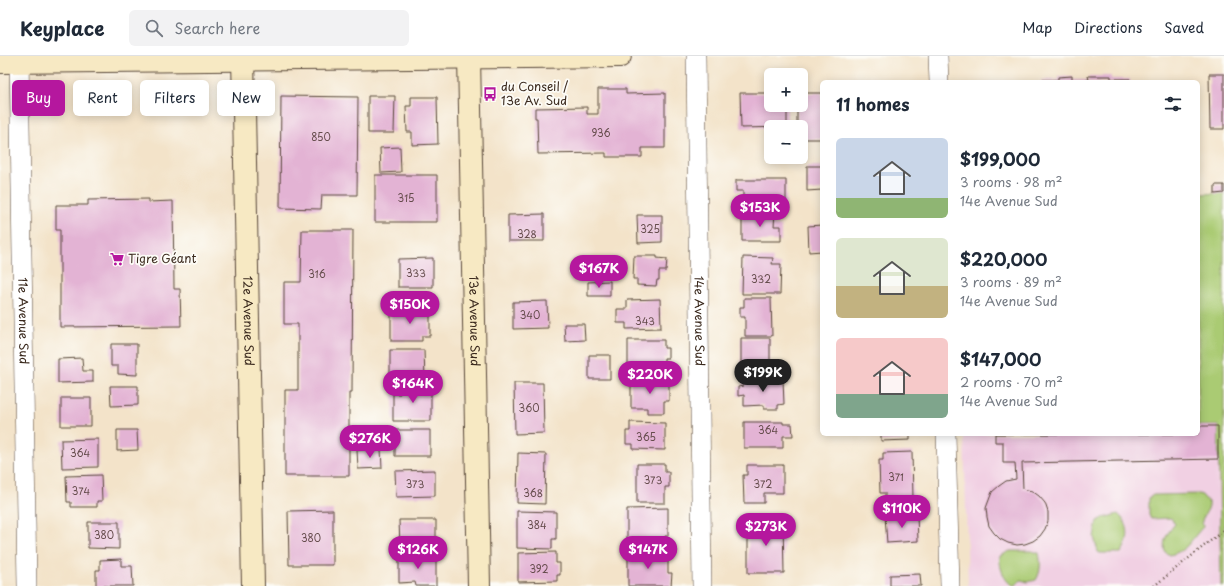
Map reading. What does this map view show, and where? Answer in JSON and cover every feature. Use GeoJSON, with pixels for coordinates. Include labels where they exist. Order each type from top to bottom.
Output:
{"type":"FeatureCollection","features":[{"type":"Feature","properties":{"kind":"main road"},"geometry":{"type":"LineString","coordinates":[[13,60],[620,56]]}},
{"type":"Feature","properties":{"kind":"main road","name":"13e Avenue Sud"},"geometry":{"type":"LineString","coordinates":[[469,57],[479,586]]}},
{"type":"Feature","properties":{"kind":"main road","name":"12e Avenue Sud"},"geometry":{"type":"LineString","coordinates":[[243,58],[253,586]]}},
{"type":"Feature","properties":{"kind":"street","name":"14e Avenue Sud"},"geometry":{"type":"LineString","coordinates":[[696,56],[702,586]]}},
{"type":"Feature","properties":{"kind":"street"},"geometry":{"type":"LineString","coordinates":[[938,56],[939,80]]}},
{"type":"Feature","properties":{"kind":"street","name":"11e Avenue Sud"},"geometry":{"type":"LineString","coordinates":[[13,60],[27,586]]}},
{"type":"Feature","properties":{"kind":"street"},"geometry":{"type":"LineString","coordinates":[[946,436],[950,586]]}},
{"type":"Feature","properties":{"kind":"path"},"geometry":{"type":"LineString","coordinates":[[1154,586],[1224,530]]}},
{"type":"Feature","properties":{"kind":"shaded area"},"geometry":{"type":"Polygon","coordinates":[[[1224,193],[1224,466],[1218,467],[1221,586],[968,586],[964,436],[1200,436],[1200,194],[1224,193]]]}},
{"type":"Feature","properties":{"kind":"green space"},"geometry":{"type":"Polygon","coordinates":[[[1224,193],[1224,586],[1221,586],[1218,426],[1200,426],[1200,194],[1224,193]]]}},
{"type":"Feature","properties":{"kind":"green space"},"geometry":{"type":"Polygon","coordinates":[[[1153,495],[1202,495],[1209,503],[1209,507],[1202,520],[1203,527],[1189,544],[1176,553],[1170,555],[1165,552],[1164,544],[1168,533],[1175,524],[1171,518],[1151,519],[1149,515],[1149,498],[1153,495]]]}},
{"type":"Feature","properties":{"kind":"green space"},"geometry":{"type":"Polygon","coordinates":[[[1118,514],[1125,523],[1128,533],[1124,548],[1121,553],[1100,553],[1098,552],[1094,537],[1097,521],[1118,514]]]}},
{"type":"Feature","properties":{"kind":"green space"},"geometry":{"type":"Polygon","coordinates":[[[1010,551],[1032,551],[1039,553],[1040,567],[1036,580],[1028,582],[1021,580],[1014,585],[1007,581],[1002,572],[1000,556],[1010,551]]]}},
{"type":"Feature","properties":{"kind":"building"},"geometry":{"type":"Polygon","coordinates":[[[1209,74],[1224,74],[1224,129],[1210,129],[1209,74]]]}},
{"type":"Feature","properties":{"kind":"building"},"geometry":{"type":"Polygon","coordinates":[[[1072,76],[1072,80],[1058,80],[1058,77],[1072,76]]]}},
{"type":"Feature","properties":{"kind":"building"},"geometry":{"type":"Polygon","coordinates":[[[1088,76],[1111,76],[1111,79],[1130,79],[1089,80],[1088,76]]]}},
{"type":"Feature","properties":{"kind":"building"},"geometry":{"type":"Polygon","coordinates":[[[598,89],[626,89],[626,94],[665,93],[665,148],[642,148],[642,157],[606,157],[606,153],[538,154],[537,118],[535,118],[535,108],[587,107],[587,114],[598,114],[598,89]]]}},
{"type":"Feature","properties":{"kind":"building"},"geometry":{"type":"Polygon","coordinates":[[[740,93],[764,93],[764,112],[787,112],[787,120],[764,120],[764,128],[741,128],[740,93]]]}},
{"type":"Feature","properties":{"kind":"building"},"geometry":{"type":"Polygon","coordinates":[[[808,93],[820,93],[820,139],[808,139],[808,120],[797,120],[797,112],[808,112],[808,93]]]}},
{"type":"Feature","properties":{"kind":"building"},"geometry":{"type":"Polygon","coordinates":[[[281,96],[358,97],[357,195],[322,195],[321,209],[280,208],[281,96]]]}},
{"type":"Feature","properties":{"kind":"building"},"geometry":{"type":"Polygon","coordinates":[[[368,96],[395,96],[394,133],[368,133],[368,96]]]}},
{"type":"Feature","properties":{"kind":"building"},"geometry":{"type":"Polygon","coordinates":[[[411,97],[437,97],[438,144],[412,145],[412,132],[407,132],[406,106],[411,106],[411,97]]]}},
{"type":"Feature","properties":{"kind":"building"},"geometry":{"type":"Polygon","coordinates":[[[400,147],[401,172],[381,173],[380,148],[400,147]]]}},
{"type":"Feature","properties":{"kind":"building"},"geometry":{"type":"Polygon","coordinates":[[[807,166],[820,166],[820,190],[807,191],[807,166]]]}},
{"type":"Feature","properties":{"kind":"building"},"geometry":{"type":"Polygon","coordinates":[[[375,175],[437,175],[437,222],[375,222],[375,175]]]}},
{"type":"Feature","properties":{"kind":"building"},"geometry":{"type":"Polygon","coordinates":[[[736,180],[786,180],[786,203],[743,203],[743,191],[736,191],[736,180]]]}},
{"type":"Feature","properties":{"kind":"building"},"geometry":{"type":"Polygon","coordinates":[[[1215,185],[1224,185],[1224,193],[1215,194],[1215,185]]]}},
{"type":"Feature","properties":{"kind":"building","name":"Tigre Géant"},"geometry":{"type":"Polygon","coordinates":[[[148,199],[148,202],[173,201],[174,289],[180,289],[181,326],[60,327],[60,230],[56,230],[56,205],[88,205],[88,200],[148,199]]]}},
{"type":"Feature","properties":{"kind":"building"},"geometry":{"type":"Polygon","coordinates":[[[742,213],[775,213],[774,226],[781,226],[781,241],[742,241],[742,213]]]}},
{"type":"Feature","properties":{"kind":"building"},"geometry":{"type":"Polygon","coordinates":[[[544,214],[544,241],[508,241],[508,215],[544,214]]]}},
{"type":"Feature","properties":{"kind":"building"},"geometry":{"type":"Polygon","coordinates":[[[637,215],[662,215],[662,242],[638,243],[637,215]]]}},
{"type":"Feature","properties":{"kind":"building"},"geometry":{"type":"Polygon","coordinates":[[[820,225],[820,251],[809,252],[808,226],[820,225]]]}},
{"type":"Feature","properties":{"kind":"building"},"geometry":{"type":"Polygon","coordinates":[[[302,230],[353,230],[352,392],[349,392],[349,476],[285,476],[285,390],[298,390],[298,324],[284,324],[284,282],[301,282],[302,230]]]}},
{"type":"Feature","properties":{"kind":"building"},"geometry":{"type":"Polygon","coordinates":[[[634,256],[657,256],[657,258],[667,259],[666,271],[659,271],[659,280],[657,280],[656,286],[637,285],[637,279],[633,279],[634,256]]]}},
{"type":"Feature","properties":{"kind":"building"},"geometry":{"type":"Polygon","coordinates":[[[743,257],[773,258],[772,264],[781,264],[780,294],[742,294],[743,257]]]}},
{"type":"Feature","properties":{"kind":"building"},"geometry":{"type":"Polygon","coordinates":[[[433,258],[433,287],[398,287],[398,259],[433,258]]]}},
{"type":"Feature","properties":{"kind":"building"},"geometry":{"type":"Polygon","coordinates":[[[610,281],[610,296],[588,296],[588,282],[610,281]]]}},
{"type":"Feature","properties":{"kind":"building"},"geometry":{"type":"Polygon","coordinates":[[[744,298],[771,298],[772,336],[745,336],[745,317],[740,317],[740,307],[744,307],[744,298]]]}},
{"type":"Feature","properties":{"kind":"building"},"geometry":{"type":"Polygon","coordinates":[[[660,299],[661,328],[626,329],[626,323],[617,323],[617,309],[627,309],[627,300],[660,299]]]}},
{"type":"Feature","properties":{"kind":"building"},"geometry":{"type":"Polygon","coordinates":[[[547,301],[548,328],[513,329],[513,302],[547,301]]]}},
{"type":"Feature","properties":{"kind":"building"},"geometry":{"type":"Polygon","coordinates":[[[391,309],[430,309],[430,336],[422,336],[422,341],[391,341],[391,309]]]}},
{"type":"Feature","properties":{"kind":"building"},"geometry":{"type":"Polygon","coordinates":[[[564,324],[584,324],[585,340],[565,341],[564,324]]]}},
{"type":"Feature","properties":{"kind":"building"},"geometry":{"type":"Polygon","coordinates":[[[741,338],[770,338],[770,371],[741,371],[741,338]]]}},
{"type":"Feature","properties":{"kind":"building"},"geometry":{"type":"Polygon","coordinates":[[[628,340],[664,340],[664,348],[668,348],[668,358],[664,358],[664,367],[648,367],[648,371],[637,371],[637,367],[628,367],[628,340]]]}},
{"type":"Feature","properties":{"kind":"building"},"geometry":{"type":"Polygon","coordinates":[[[111,344],[137,344],[137,375],[118,374],[118,366],[111,366],[111,344]]]}},
{"type":"Feature","properties":{"kind":"building"},"geometry":{"type":"Polygon","coordinates":[[[390,350],[424,350],[425,380],[390,381],[390,350]]]}},
{"type":"Feature","properties":{"kind":"building"},"geometry":{"type":"Polygon","coordinates":[[[589,355],[610,355],[610,379],[589,379],[589,355]]]}},
{"type":"Feature","properties":{"kind":"building"},"geometry":{"type":"Polygon","coordinates":[[[82,358],[83,371],[93,371],[93,382],[58,383],[58,359],[82,358]]]}},
{"type":"Feature","properties":{"kind":"building"},"geometry":{"type":"Polygon","coordinates":[[[783,380],[784,404],[778,405],[778,409],[764,409],[764,405],[744,406],[744,395],[738,396],[738,387],[743,386],[743,381],[783,380]]]}},
{"type":"Feature","properties":{"kind":"building"},"geometry":{"type":"Polygon","coordinates":[[[631,381],[669,381],[669,401],[664,401],[664,413],[647,413],[647,408],[631,408],[631,381]]]}},
{"type":"Feature","properties":{"kind":"building"},"geometry":{"type":"Polygon","coordinates":[[[514,383],[543,383],[544,433],[515,434],[514,383]]]}},
{"type":"Feature","properties":{"kind":"building"},"geometry":{"type":"Polygon","coordinates":[[[400,385],[431,385],[431,421],[393,421],[393,394],[400,394],[400,385]]]}},
{"type":"Feature","properties":{"kind":"building"},"geometry":{"type":"Polygon","coordinates":[[[110,386],[138,386],[138,405],[111,406],[110,386]]]}},
{"type":"Feature","properties":{"kind":"building"},"geometry":{"type":"Polygon","coordinates":[[[61,398],[91,398],[91,426],[61,426],[61,398]]]}},
{"type":"Feature","properties":{"kind":"building"},"geometry":{"type":"Polygon","coordinates":[[[630,422],[665,423],[665,450],[633,449],[633,444],[626,444],[626,431],[630,431],[630,422]]]}},
{"type":"Feature","properties":{"kind":"building"},"geometry":{"type":"Polygon","coordinates":[[[744,422],[783,422],[783,424],[792,424],[793,436],[783,436],[783,448],[744,448],[744,422]]]}},
{"type":"Feature","properties":{"kind":"building"},"geometry":{"type":"Polygon","coordinates":[[[1200,426],[1218,426],[1218,459],[1022,463],[1023,489],[1032,491],[1045,503],[1048,512],[1048,521],[1040,536],[1033,541],[1017,545],[1000,539],[989,526],[987,517],[986,508],[992,492],[1006,481],[1016,479],[1015,463],[1003,463],[1003,442],[995,442],[995,436],[1200,436],[1200,426]]]}},
{"type":"Feature","properties":{"kind":"building"},"geometry":{"type":"Polygon","coordinates":[[[117,430],[137,430],[138,450],[117,451],[117,430]]]}},
{"type":"Feature","properties":{"kind":"building"},"geometry":{"type":"Polygon","coordinates":[[[395,430],[430,430],[430,456],[395,456],[395,430]]]}},
{"type":"Feature","properties":{"kind":"building"},"geometry":{"type":"Polygon","coordinates":[[[881,436],[910,436],[910,440],[881,441],[881,436]]]}},
{"type":"Feature","properties":{"kind":"building"},"geometry":{"type":"Polygon","coordinates":[[[98,439],[98,467],[62,468],[61,440],[98,439]]]}},
{"type":"Feature","properties":{"kind":"building"},"geometry":{"type":"Polygon","coordinates":[[[381,449],[382,468],[358,469],[357,450],[381,449]]]}},
{"type":"Feature","properties":{"kind":"building"},"geometry":{"type":"Polygon","coordinates":[[[912,452],[913,499],[885,500],[885,493],[880,493],[879,460],[883,460],[883,453],[912,452]]]}},
{"type":"Feature","properties":{"kind":"building"},"geometry":{"type":"Polygon","coordinates":[[[518,453],[546,454],[545,504],[517,503],[518,453]]]}},
{"type":"Feature","properties":{"kind":"building"},"geometry":{"type":"Polygon","coordinates":[[[637,464],[665,464],[665,472],[669,472],[669,487],[665,487],[665,503],[637,503],[637,464]]]}},
{"type":"Feature","properties":{"kind":"building"},"geometry":{"type":"Polygon","coordinates":[[[747,465],[783,465],[783,493],[764,493],[764,503],[744,503],[743,475],[747,475],[747,465]]]}},
{"type":"Feature","properties":{"kind":"building"},"geometry":{"type":"Polygon","coordinates":[[[435,470],[435,496],[396,497],[395,471],[435,470]]]}},
{"type":"Feature","properties":{"kind":"building"},"geometry":{"type":"Polygon","coordinates":[[[101,475],[102,501],[97,501],[97,507],[71,507],[71,502],[67,502],[66,476],[101,475]]]}},
{"type":"Feature","properties":{"kind":"building"},"geometry":{"type":"Polygon","coordinates":[[[668,508],[668,536],[665,536],[665,547],[627,547],[627,509],[668,508]]]}},
{"type":"Feature","properties":{"kind":"building"},"geometry":{"type":"Polygon","coordinates":[[[333,510],[333,565],[289,565],[288,511],[333,510]]]}},
{"type":"Feature","properties":{"kind":"building"},"geometry":{"type":"Polygon","coordinates":[[[517,511],[556,512],[556,539],[552,539],[552,549],[517,548],[517,511]]]}},
{"type":"Feature","properties":{"kind":"building"},"geometry":{"type":"Polygon","coordinates":[[[917,515],[918,541],[887,543],[885,516],[917,515]]]}},
{"type":"Feature","properties":{"kind":"building"},"geometry":{"type":"Polygon","coordinates":[[[399,520],[436,520],[436,547],[400,547],[399,520]]]}},
{"type":"Feature","properties":{"kind":"building"},"geometry":{"type":"Polygon","coordinates":[[[748,521],[783,521],[784,573],[748,573],[748,521]]]}},
{"type":"Feature","properties":{"kind":"building"},"geometry":{"type":"Polygon","coordinates":[[[88,522],[119,522],[119,549],[88,548],[88,522]]]}},
{"type":"Feature","properties":{"kind":"building"},"geometry":{"type":"Polygon","coordinates":[[[556,552],[556,563],[560,563],[560,575],[557,575],[557,581],[518,582],[518,553],[556,552]]]}},
{"type":"Feature","properties":{"kind":"building"},"geometry":{"type":"Polygon","coordinates":[[[628,553],[664,553],[664,561],[668,561],[668,573],[672,573],[671,586],[628,586],[628,553]]]}},
{"type":"Feature","properties":{"kind":"building"},"geometry":{"type":"Polygon","coordinates":[[[436,555],[436,586],[416,586],[415,582],[399,583],[399,556],[436,555]]]}},
{"type":"Feature","properties":{"kind":"building"},"geometry":{"type":"Polygon","coordinates":[[[121,559],[121,566],[132,566],[133,586],[96,586],[96,570],[100,570],[100,560],[121,559]]]}},
{"type":"Feature","properties":{"kind":"building"},"geometry":{"type":"Polygon","coordinates":[[[920,574],[921,586],[890,586],[890,575],[920,574]]]}},
{"type":"Feature","properties":{"kind":"place","name":"du Conseil / 13e Av. Sud"},"geometry":{"type":"Point","coordinates":[490,94]}},
{"type":"Feature","properties":{"kind":"place","name":"Tigre Géant"},"geometry":{"type":"Point","coordinates":[117,259]}}]}
